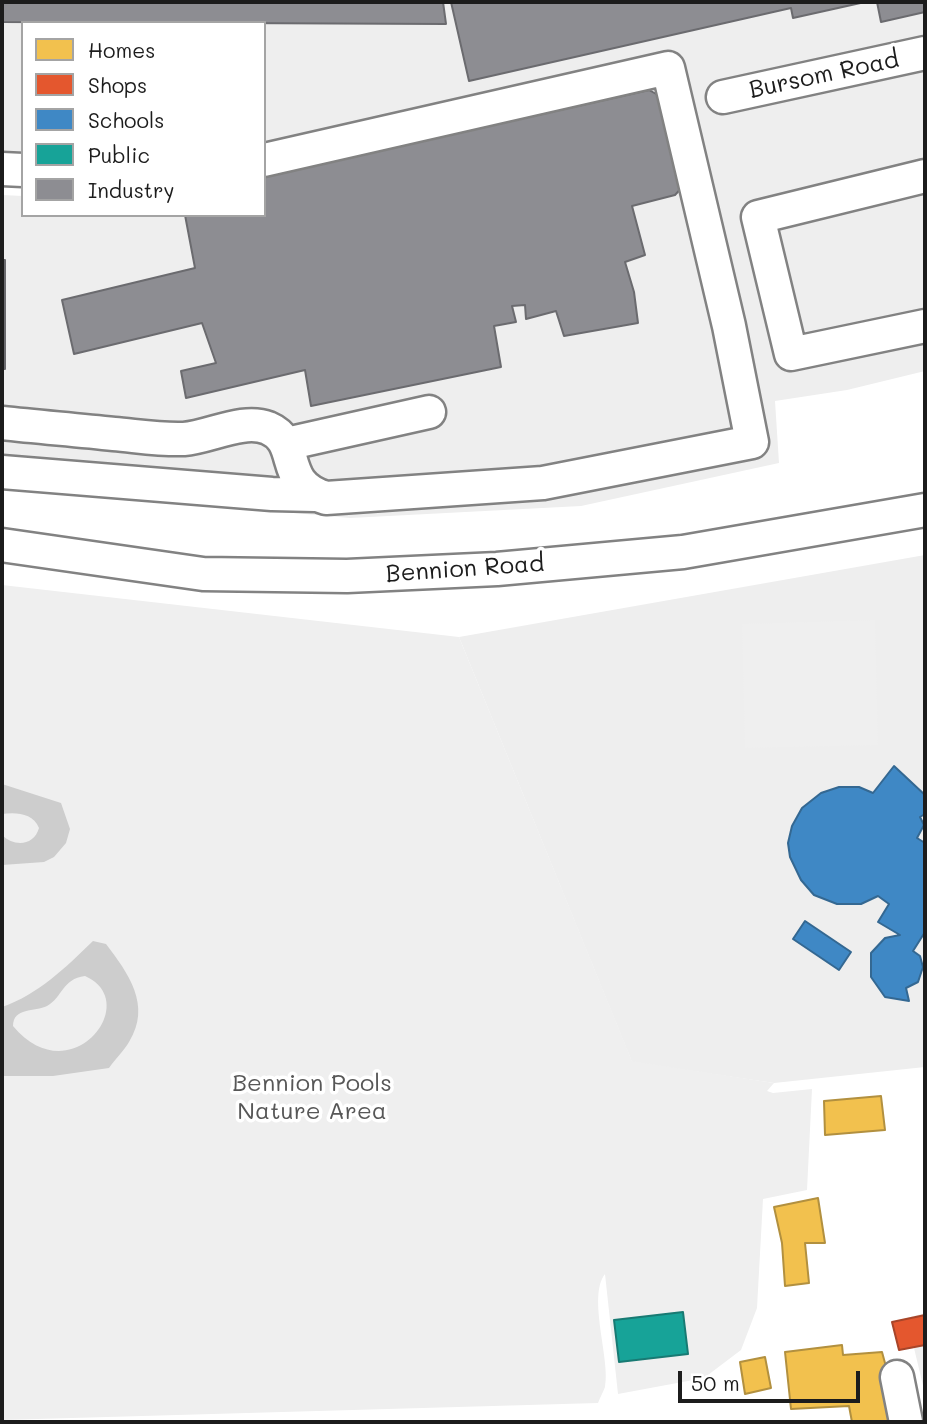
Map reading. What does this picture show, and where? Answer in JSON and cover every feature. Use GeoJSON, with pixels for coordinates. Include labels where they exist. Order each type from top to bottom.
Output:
{"type":"FeatureCollection","features":[{"type":"Feature","properties":{"kind":"street","name":"Bursom Road"},"geometry":{"type":"LineString","coordinates":[[723,97],[925,53]]}},
{"type":"Feature","properties":{"kind":"street"},"geometry":{"type":"LineString","coordinates":[[2,472],[272,494],[315,495],[326,498],[542,483],[752,442],[729,327],[668,68],[266,160]]}},
{"type":"Feature","properties":{"kind":"street"},"geometry":{"type":"LineString","coordinates":[[2,169],[21,170]]}},
{"type":"Feature","properties":{"kind":"street"},"geometry":{"type":"LineString","coordinates":[[925,176],[758,217],[791,354],[925,326]]}},
{"type":"Feature","properties":{"kind":"street"},"geometry":{"type":"LineString","coordinates":[[286,444],[429,412]]}},
{"type":"Feature","properties":{"kind":"street"},"geometry":{"type":"LineString","coordinates":[[2,423],[167,439],[202,436],[247,425],[265,427],[278,433],[286,444],[301,485],[315,495]]}},
{"type":"Feature","properties":{"kind":"street","name":"Bennion Road"},"geometry":{"type":"LineString","coordinates":[[2,545],[204,573],[347,576],[497,569],[683,552],[925,510]]}},
{"type":"Feature","properties":{"kind":"street"},"geometry":{"type":"LineString","coordinates":[[897,1377],[905,1422]]}},
{"type":"Feature","properties":{"kind":"shaded area"},"geometry":{"type":"Polygon","coordinates":[[[2,2],[925,2],[925,371],[847,390],[775,401],[779,463],[581,506],[350,518],[2,487],[2,195],[21,196],[21,217],[266,217],[266,21],[21,21],[21,154],[2,153],[2,2]]]}},
{"type":"Feature","properties":{"kind":"shaded area"},"geometry":{"type":"Polygon","coordinates":[[[925,555],[925,1067],[774,1083],[632,1062],[459,637],[925,555]]]}},
{"type":"Feature","properties":{"kind":"shaded area"},"geometry":{"type":"Polygon","coordinates":[[[2,784],[61,803],[70,829],[66,843],[54,857],[44,862],[2,865],[2,835],[12,842],[23,843],[33,838],[39,828],[28,816],[2,814],[2,784]]]}},
{"type":"Feature","properties":{"kind":"shaded area"},"geometry":{"type":"Polygon","coordinates":[[[93,941],[106,944],[129,978],[138,1002],[136,1028],[127,1045],[109,1068],[53,1076],[2,1076],[2,1007],[40,988],[93,941]],[[85,976],[77,978],[67,984],[47,1006],[17,1016],[13,1026],[35,1045],[57,1051],[76,1047],[92,1037],[103,1021],[107,1004],[101,988],[85,976]]]}},
{"type":"Feature","properties":{"kind":"shaded area"},"geometry":{"type":"Polygon","coordinates":[[[925,1313],[925,1394],[914,1348],[899,1350],[892,1322],[925,1313]]]}},
{"type":"Feature","properties":{"kind":"green space","name":"Bennion Pools Nature Area"},"geometry":{"type":"Polygon","coordinates":[[[2,585],[459,637],[632,1061],[774,1083],[767,1091],[773,1093],[812,1089],[807,1190],[763,1199],[757,1308],[741,1350],[704,1378],[618,1394],[605,1274],[598,1298],[606,1375],[605,1387],[598,1403],[2,1420],[2,585]]]}},
{"type":"Feature","properties":{"kind":"green space"},"geometry":{"type":"Polygon","coordinates":[[[875,620],[878,745],[745,748],[742,624],[875,620]]]}},
{"type":"Feature","properties":{"kind":"building: Homes"},"geometry":{"type":"Polygon","coordinates":[[[881,1096],[885,1130],[825,1135],[824,1101],[881,1096]]]}},
{"type":"Feature","properties":{"kind":"building: Homes"},"geometry":{"type":"Polygon","coordinates":[[[818,1198],[825,1243],[805,1243],[809,1283],[785,1286],[782,1243],[774,1207],[818,1198]]]}},
{"type":"Feature","properties":{"kind":"building: Homes"},"geometry":{"type":"Polygon","coordinates":[[[842,1345],[843,1355],[882,1352],[901,1422],[852,1422],[849,1406],[791,1409],[785,1352],[842,1345]]]}},
{"type":"Feature","properties":{"kind":"building: Homes"},"geometry":{"type":"Polygon","coordinates":[[[765,1357],[771,1388],[745,1394],[740,1362],[765,1357]]]}},
{"type":"Feature","properties":{"kind":"building: Shops"},"geometry":{"type":"Polygon","coordinates":[[[925,1315],[925,1345],[899,1350],[892,1322],[925,1315]]]}},
{"type":"Feature","properties":{"kind":"building: Schools"},"geometry":{"type":"Polygon","coordinates":[[[894,766],[925,795],[925,814],[920,817],[924,825],[917,838],[925,843],[925,932],[913,951],[920,956],[923,967],[918,982],[906,988],[909,1001],[885,997],[871,977],[871,953],[885,938],[900,935],[878,922],[889,904],[878,896],[861,904],[837,904],[814,895],[801,880],[790,857],[788,843],[792,826],[802,808],[821,793],[839,787],[859,787],[873,793],[894,766]]]}},
{"type":"Feature","properties":{"kind":"building: Schools"},"geometry":{"type":"Polygon","coordinates":[[[805,921],[851,952],[839,970],[793,939],[805,921]]]}},
{"type":"Feature","properties":{"kind":"building: Public"},"geometry":{"type":"Polygon","coordinates":[[[683,1312],[688,1354],[619,1362],[614,1320],[683,1312]]]}},
{"type":"Feature","properties":{"kind":"building: Industry"},"geometry":{"type":"Polygon","coordinates":[[[2,2],[443,2],[446,24],[266,23],[266,21],[2,22],[2,2]]]}},
{"type":"Feature","properties":{"kind":"building: Industry"},"geometry":{"type":"Polygon","coordinates":[[[451,2],[865,2],[793,18],[791,8],[469,81],[451,2]]]}},
{"type":"Feature","properties":{"kind":"building: Industry"},"geometry":{"type":"Polygon","coordinates":[[[877,2],[925,2],[925,12],[881,22],[877,2]]]}},
{"type":"Feature","properties":{"kind":"building: Industry"},"geometry":{"type":"Polygon","coordinates":[[[649,90],[667,100],[686,183],[675,195],[632,206],[645,255],[625,262],[634,292],[638,323],[564,336],[556,311],[526,319],[525,305],[512,306],[516,322],[494,326],[501,367],[311,406],[305,370],[186,398],[181,371],[216,363],[202,323],[74,354],[62,300],[195,268],[185,217],[266,217],[266,176],[649,90]]]}},
{"type":"Feature","properties":{"kind":"building: Industry"},"geometry":{"type":"Polygon","coordinates":[[[2,260],[5,260],[5,369],[2,369],[2,260]]]}}]}
